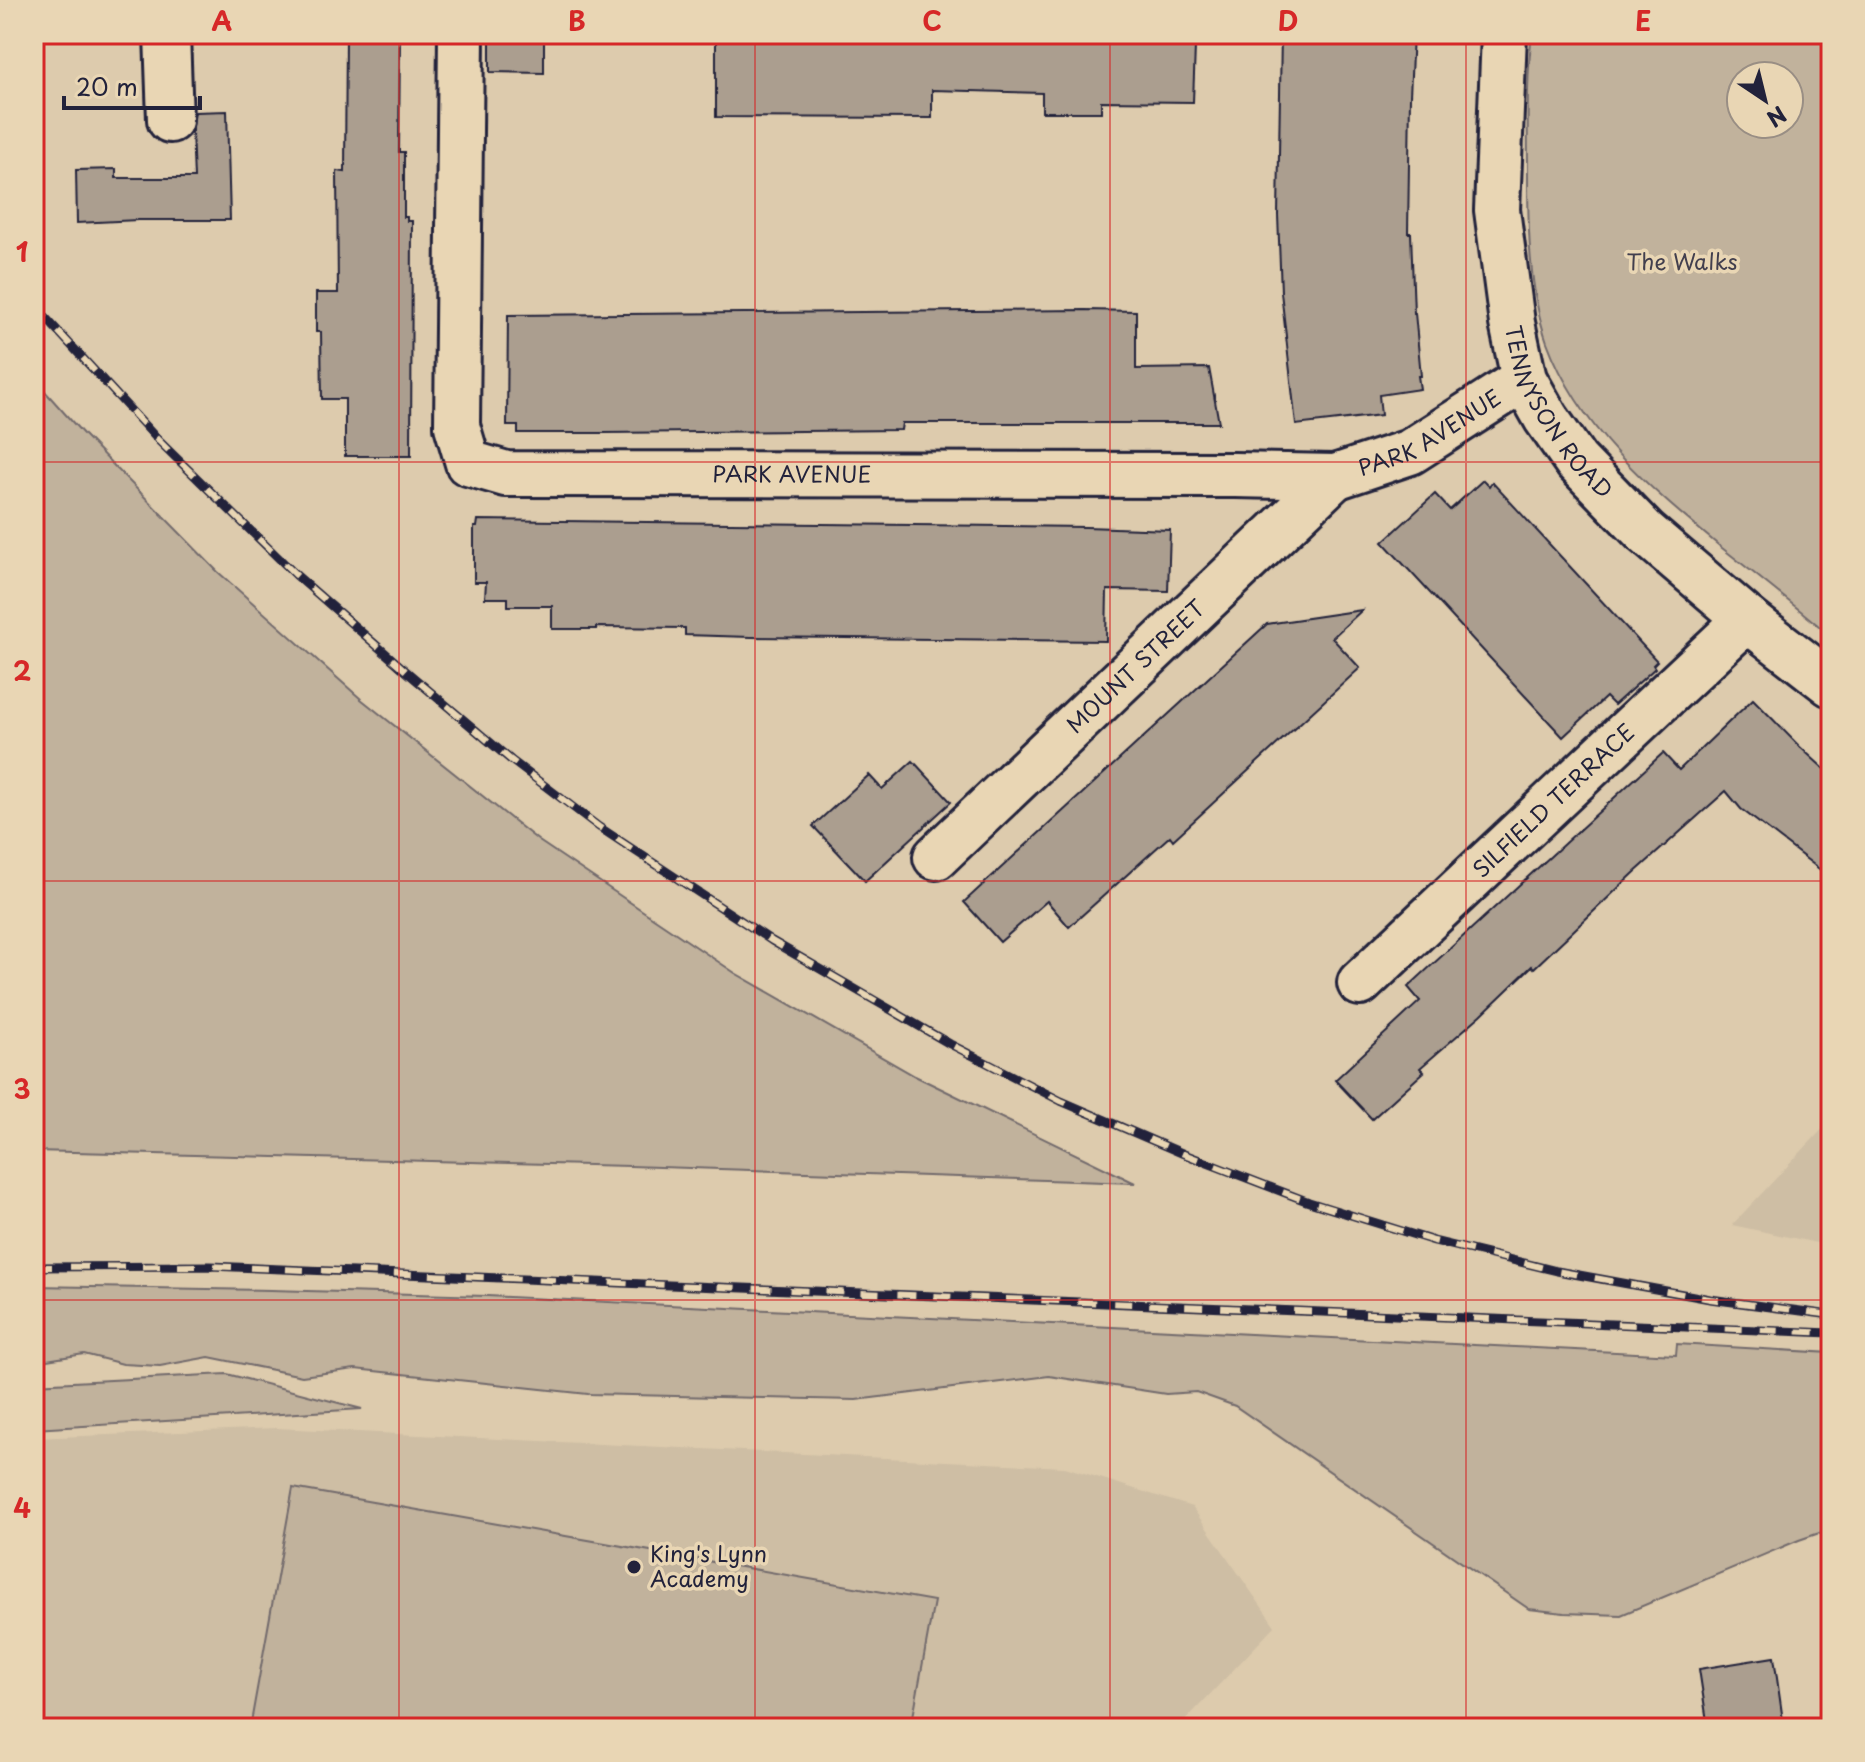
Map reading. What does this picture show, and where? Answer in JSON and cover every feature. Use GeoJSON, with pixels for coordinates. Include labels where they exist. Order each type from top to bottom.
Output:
{"type":"FeatureCollection","features":[{"type":"Feature","properties":{"kind":"street"},"geometry":{"type":"LineString","coordinates":[[167,34],[170,120]]}},
{"type":"Feature","properties":{"kind":"street","name":"PARK AVENUE"},"geometry":{"type":"LineString","coordinates":[[461,34],[457,426],[468,463],[506,474],[1335,477],[1410,452],[1524,379]]}},
{"type":"Feature","properties":{"kind":"street","name":"TENNYSON ROAD"},"geometry":{"type":"LineString","coordinates":[[1504,34],[1497,210],[1512,323],[1524,379],[1576,461],[1645,532],[1747,619],[1831,684]]}},
{"type":"Feature","properties":{"kind":"street","name":"MOUNT STREET"},"geometry":{"type":"LineString","coordinates":[[936,857],[1335,477]]}},
{"type":"Feature","properties":{"kind":"street","name":"SILFIELD TERRACE"},"geometry":{"type":"LineString","coordinates":[[1360,983],[1747,619]]}},
{"type":"Feature","properties":{"kind":"shaded area"},"geometry":{"type":"Polygon","coordinates":[[[1831,1120],[1831,1246],[1732,1225],[1831,1120]]]}},
{"type":"Feature","properties":{"kind":"shaded area","name":"King's Lynn Academy"},"geometry":{"type":"Polygon","coordinates":[[[277,1428],[1065,1467],[1192,1507],[1275,1626],[1178,1728],[34,1728],[34,1438],[277,1428]]]}},
{"type":"Feature","properties":{"kind":"green space","name":"The Walks"},"geometry":{"type":"Polygon","coordinates":[[[1532,34],[1831,34],[1831,636],[1645,481],[1598,431],[1561,374],[1541,322],[1531,259],[1528,86],[1532,34]]]}},
{"type":"Feature","properties":{"kind":"green space"},"geometry":{"type":"Polygon","coordinates":[[[34,379],[84,435],[218,572],[361,699],[539,841],[735,973],[915,1076],[1135,1183],[34,1151],[34,379]]]}},
{"type":"Feature","properties":{"kind":"green space"},"geometry":{"type":"Polygon","coordinates":[[[34,1286],[487,1296],[1676,1355],[1677,1344],[1831,1353],[1831,1529],[1621,1615],[1529,1609],[1235,1406],[1196,1392],[1166,1394],[1049,1376],[856,1400],[588,1394],[355,1369],[302,1376],[209,1357],[160,1366],[123,1364],[84,1354],[34,1362],[34,1286]]]}},
{"type":"Feature","properties":{"kind":"green space"},"geometry":{"type":"Polygon","coordinates":[[[227,1374],[362,1409],[34,1429],[34,1384],[227,1374]]]}},
{"type":"Feature","properties":{"kind":"green space"},"geometry":{"type":"Polygon","coordinates":[[[293,1488],[934,1601],[911,1728],[250,1728],[293,1488]]]}},
{"type":"Feature","properties":{"kind":"building"},"geometry":{"type":"Polygon","coordinates":[[[346,34],[400,34],[399,152],[404,152],[404,217],[412,221],[411,456],[345,456],[345,399],[322,399],[321,332],[316,332],[316,293],[338,293],[337,171],[345,172],[346,34]]]}},
{"type":"Feature","properties":{"kind":"building"},"geometry":{"type":"Polygon","coordinates":[[[490,34],[544,34],[544,73],[490,72],[490,34]]]}},
{"type":"Feature","properties":{"kind":"building"},"geometry":{"type":"Polygon","coordinates":[[[716,34],[1185,34],[1185,46],[1195,46],[1193,102],[1101,101],[1101,112],[1042,112],[1042,93],[932,90],[932,118],[716,117],[716,34]]]}},
{"type":"Feature","properties":{"kind":"building"},"geometry":{"type":"Polygon","coordinates":[[[1281,34],[1413,34],[1408,233],[1411,233],[1420,389],[1379,395],[1381,415],[1296,425],[1281,292],[1278,215],[1281,34]]]}},
{"type":"Feature","properties":{"kind":"building"},"geometry":{"type":"Polygon","coordinates":[[[227,111],[230,220],[77,223],[76,170],[116,169],[116,178],[194,178],[192,131],[195,112],[227,111]]]}},
{"type":"Feature","properties":{"kind":"building"},"geometry":{"type":"Polygon","coordinates":[[[1136,311],[1136,369],[1209,368],[1219,423],[902,423],[901,430],[604,433],[518,433],[518,426],[507,426],[508,315],[1136,311]]]}},
{"type":"Feature","properties":{"kind":"building"},"geometry":{"type":"Polygon","coordinates":[[[1483,480],[1489,486],[1492,482],[1657,661],[1653,665],[1655,668],[1614,705],[1606,697],[1563,737],[1383,542],[1435,494],[1450,510],[1483,480]]]}},
{"type":"Feature","properties":{"kind":"building"},"geometry":{"type":"Polygon","coordinates":[[[478,520],[1170,530],[1168,591],[1107,590],[1106,641],[685,635],[685,628],[552,629],[552,606],[508,606],[508,598],[485,598],[486,582],[474,582],[474,527],[477,527],[478,520]]]}},
{"type":"Feature","properties":{"kind":"building"},"geometry":{"type":"Polygon","coordinates":[[[1362,610],[1332,638],[1360,668],[1173,840],[1170,836],[1069,927],[1047,901],[1000,942],[964,902],[1267,624],[1362,610]]]}},
{"type":"Feature","properties":{"kind":"building"},"geometry":{"type":"Polygon","coordinates":[[[1753,699],[1831,775],[1831,878],[1741,809],[1726,791],[1420,1068],[1424,1072],[1372,1119],[1335,1080],[1420,1001],[1408,987],[1663,753],[1679,770],[1753,699]]]}},
{"type":"Feature","properties":{"kind":"building"},"geometry":{"type":"Polygon","coordinates":[[[913,761],[951,802],[865,881],[813,826],[869,775],[882,789],[913,761]]]}},
{"type":"Feature","properties":{"kind":"building"},"geometry":{"type":"Polygon","coordinates":[[[1774,1657],[1784,1728],[1708,1728],[1699,1669],[1774,1657]]]}},
{"type":"Feature","properties":{"kind":"railway"},"geometry":{"type":"LineString","coordinates":[[34,305],[159,441],[296,575],[511,760],[599,827],[772,941],[950,1044],[1061,1101],[1184,1154],[1309,1202],[1434,1241],[1557,1271],[1710,1299],[1831,1315]]}},
{"type":"Feature","properties":{"kind":"railway"},"geometry":{"type":"LineString","coordinates":[[34,1267],[210,1266],[1831,1333]]}},
{"type":"Feature","properties":{"kind":"place","name":"King's Lynn Academy"},"geometry":{"type":"Point","coordinates":[634,1567]}}]}
